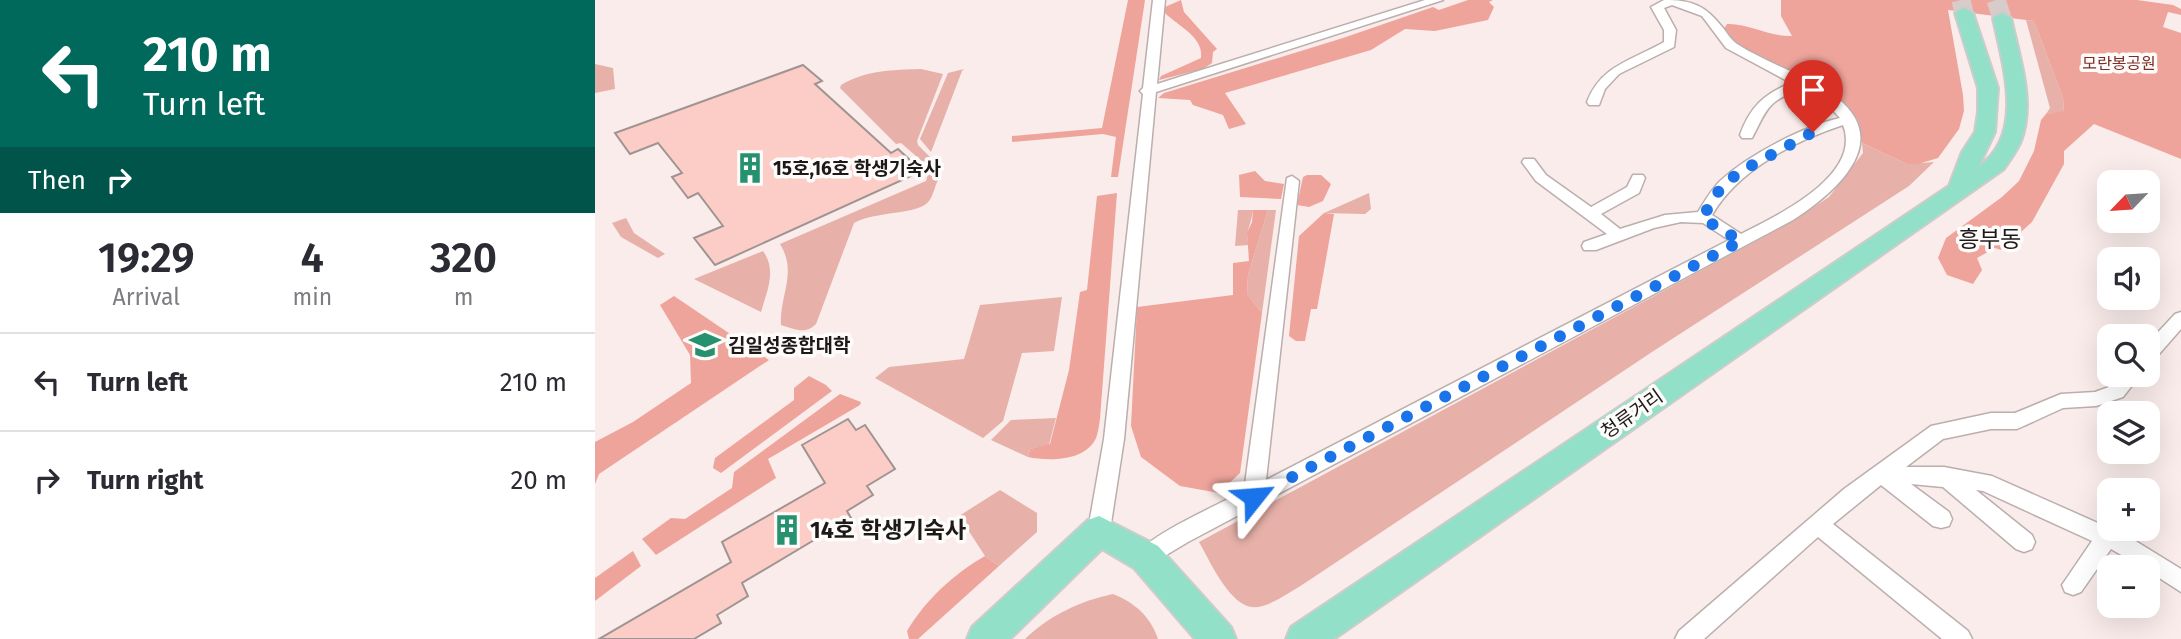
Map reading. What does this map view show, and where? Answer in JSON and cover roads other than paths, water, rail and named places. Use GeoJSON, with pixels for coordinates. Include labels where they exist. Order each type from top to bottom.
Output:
{"type":"FeatureCollection","features":[{"type":"Feature","properties":{"kind":"main road"},"geometry":{"type":"LineString","coordinates":[[1960,187],[1973,152],[1985,132],[1988,112],[1988,88],[1963,13]]}},
{"type":"Feature","properties":{"kind":"main road","name":"청류거리"},"geometry":{"type":"LineString","coordinates":[[1304,639],[1996,164],[2011,140],[2015,117],[2015,92],[2002,18]]}},
{"type":"Feature","properties":{"kind":"main road"},"geometry":{"type":"LineString","coordinates":[[985,639],[1099,530],[1146,557],[1219,639]]}},
{"type":"Feature","properties":{"kind":"street"},"geometry":{"type":"LineString","coordinates":[[1099,530],[1114,439],[1147,91],[1159,0]]}},
{"type":"Feature","properties":{"kind":"street"},"geometry":{"type":"LineString","coordinates":[[1147,91],[1437,0]]}},
{"type":"Feature","properties":{"kind":"street"},"geometry":{"type":"LineString","coordinates":[[1146,557],[1180,535],[1812,202],[1836,178],[1856,144],[1855,130],[1845,111],[1831,100],[1730,45],[1706,14],[1698,9],[1671,1],[1657,7],[1670,30],[1670,44],[1628,63],[1604,78],[1597,89],[1594,102]]}},
{"type":"Feature","properties":{"kind":"street"},"geometry":{"type":"LineString","coordinates":[[1747,135],[1752,117],[1762,102],[1801,84]]}},
{"type":"Feature","properties":{"kind":"street"},"geometry":{"type":"LineString","coordinates":[[1702,218],[1720,189],[1738,173],[1831,122],[1850,120]]}},
{"type":"Feature","properties":{"kind":"street"},"geometry":{"type":"LineString","coordinates":[[1529,162],[1541,178],[1619,236]]}},
{"type":"Feature","properties":{"kind":"street"},"geometry":{"type":"LineString","coordinates":[[1590,214],[1634,190],[1638,178]]}},
{"type":"Feature","properties":{"kind":"street"},"geometry":{"type":"LineString","coordinates":[[1254,497],[1292,181]]}},
{"type":"Feature","properties":{"kind":"street"},"geometry":{"type":"LineString","coordinates":[[1590,246],[1672,218],[1702,218],[1741,241]]}},
{"type":"Feature","properties":{"kind":"street"},"geometry":{"type":"LineString","coordinates":[[2160,341],[2181,318]]}},
{"type":"Feature","properties":{"kind":"street"},"geometry":{"type":"LineString","coordinates":[[1687,639],[1818,524],[1880,473],[1938,432],[1991,421],[2017,421],[2061,401],[2096,400],[2116,392],[2120,387]]}},
{"type":"Feature","properties":{"kind":"street"},"geometry":{"type":"LineString","coordinates":[[1880,473],[1985,482],[2097,531]]}},
{"type":"Feature","properties":{"kind":"street"},"geometry":{"type":"LineString","coordinates":[[1880,473],[1941,519]]}},
{"type":"Feature","properties":{"kind":"street"},"geometry":{"type":"LineString","coordinates":[[1944,477],[2024,542]]}},
{"type":"Feature","properties":{"kind":"street"},"geometry":{"type":"LineString","coordinates":[[1818,524],[1960,639]]}},
{"type":"Feature","properties":{"kind":"street"},"geometry":{"type":"LineString","coordinates":[[2073,585],[2104,541]]}},
{"type":"Feature","properties":{"kind":"street"},"geometry":{"type":"LineString","coordinates":[[2117,541],[2159,565],[2181,582]]}},
{"type":"Feature","properties":{"kind":"tunnel"},"geometry":{"type":"LineString","coordinates":[[1961,0],[1964,13]]}},
{"type":"Feature","properties":{"kind":"tunnel"},"geometry":{"type":"LineString","coordinates":[[1996,0],[2002,18]]}},
{"type":"Feature","properties":{"kind":"place","name":"15호,16호 학생기숙사"},"geometry":{"type":"Point","coordinates":[750,168]}},
{"type":"Feature","properties":{"kind":"place","name":"김일성종합대학"},"geometry":{"type":"Point","coordinates":[705,345]}},
{"type":"Feature","properties":{"kind":"place","name":"14호 학생기숙사"},"geometry":{"type":"Point","coordinates":[787,530]}},
{"type":"Feature","properties":{"kind":"district","name":"흥부동"},"geometry":{"type":"Point","coordinates":[1990,239]}},
{"type":"Feature","properties":{"kind":"park label","name":"모란봉공원"},"geometry":{"type":"Point","coordinates":[2119,63]}}]}
